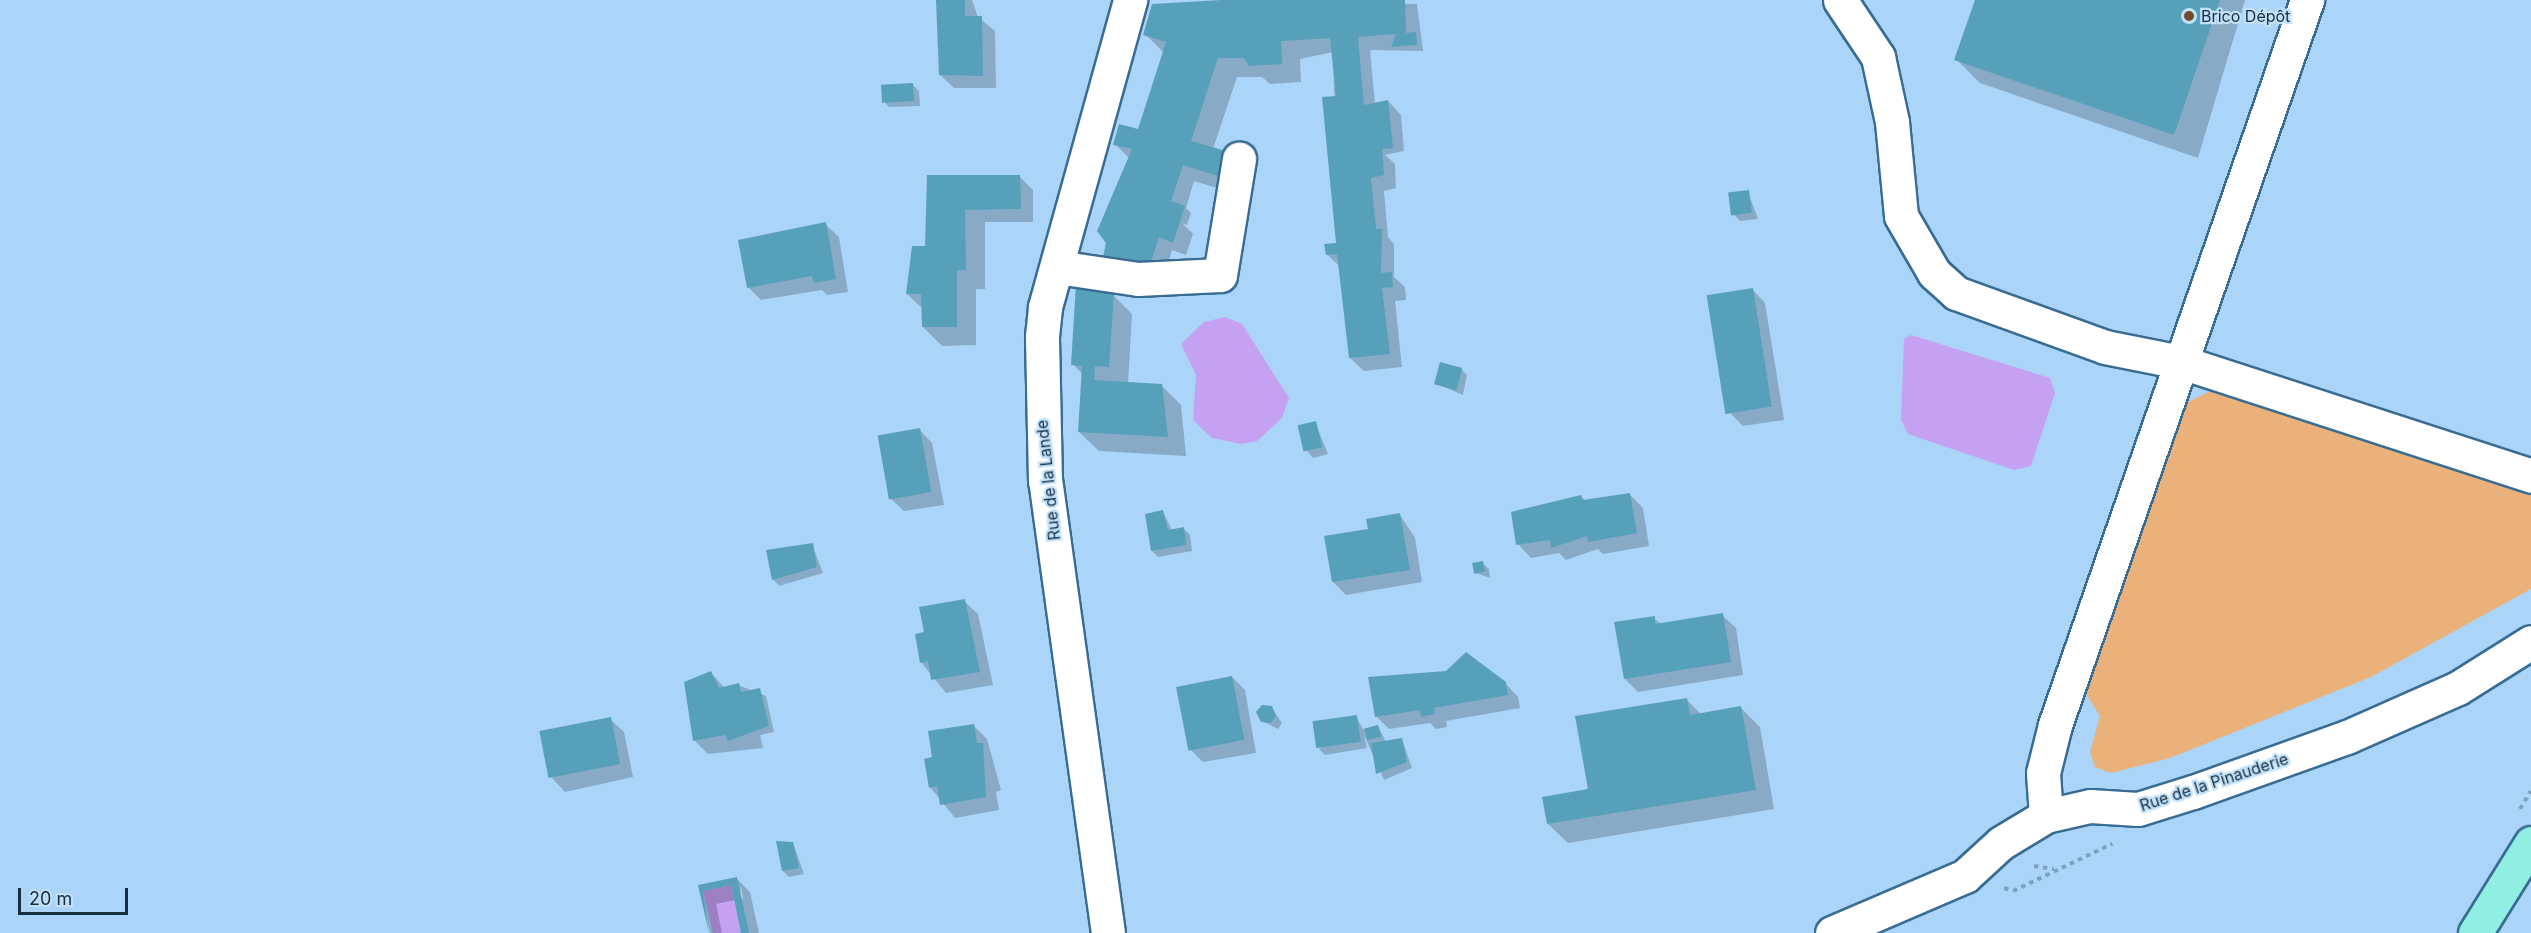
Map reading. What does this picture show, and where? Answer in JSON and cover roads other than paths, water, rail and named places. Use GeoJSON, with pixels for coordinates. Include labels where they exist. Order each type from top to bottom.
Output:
{"type":"FeatureCollection","features":[{"type":"Feature","properties":{"kind":"main road"},"geometry":{"type":"LineString","coordinates":[[2475,933],[2531,843]]}},
{"type":"Feature","properties":{"kind":"street","name":"Rue de la Lande"},"geometry":{"type":"LineString","coordinates":[[1108,933],[1040,433],[1044,317],[1130,0]]}},
{"type":"Feature","properties":{"kind":"street"},"geometry":{"type":"LineString","coordinates":[[1840,0],[1878,57],[1892,122],[1901,216],[1934,273],[1956,293],[2105,347],[2181,362],[2531,476]]}},
{"type":"Feature","properties":{"kind":"street"},"geometry":{"type":"LineString","coordinates":[[2046,816],[2043,773],[2055,725],[2307,0]]}},
{"type":"Feature","properties":{"kind":"street"},"geometry":{"type":"LineString","coordinates":[[1057,267],[1138,279],[1220,274],[1239,159]]}},
{"type":"Feature","properties":{"kind":"street","name":"Rue de la Pinauderie"},"geometry":{"type":"LineString","coordinates":[[1832,933],[1965,876],[2001,843],[2046,816],[2090,806],[2138,809],[2204,788],[2347,736],[2458,688],[2531,642]]}},
{"type":"Feature","properties":{"kind":"place","name":"Brico Dépôt"},"geometry":{"type":"Point","coordinates":[2189,16]}}]}
